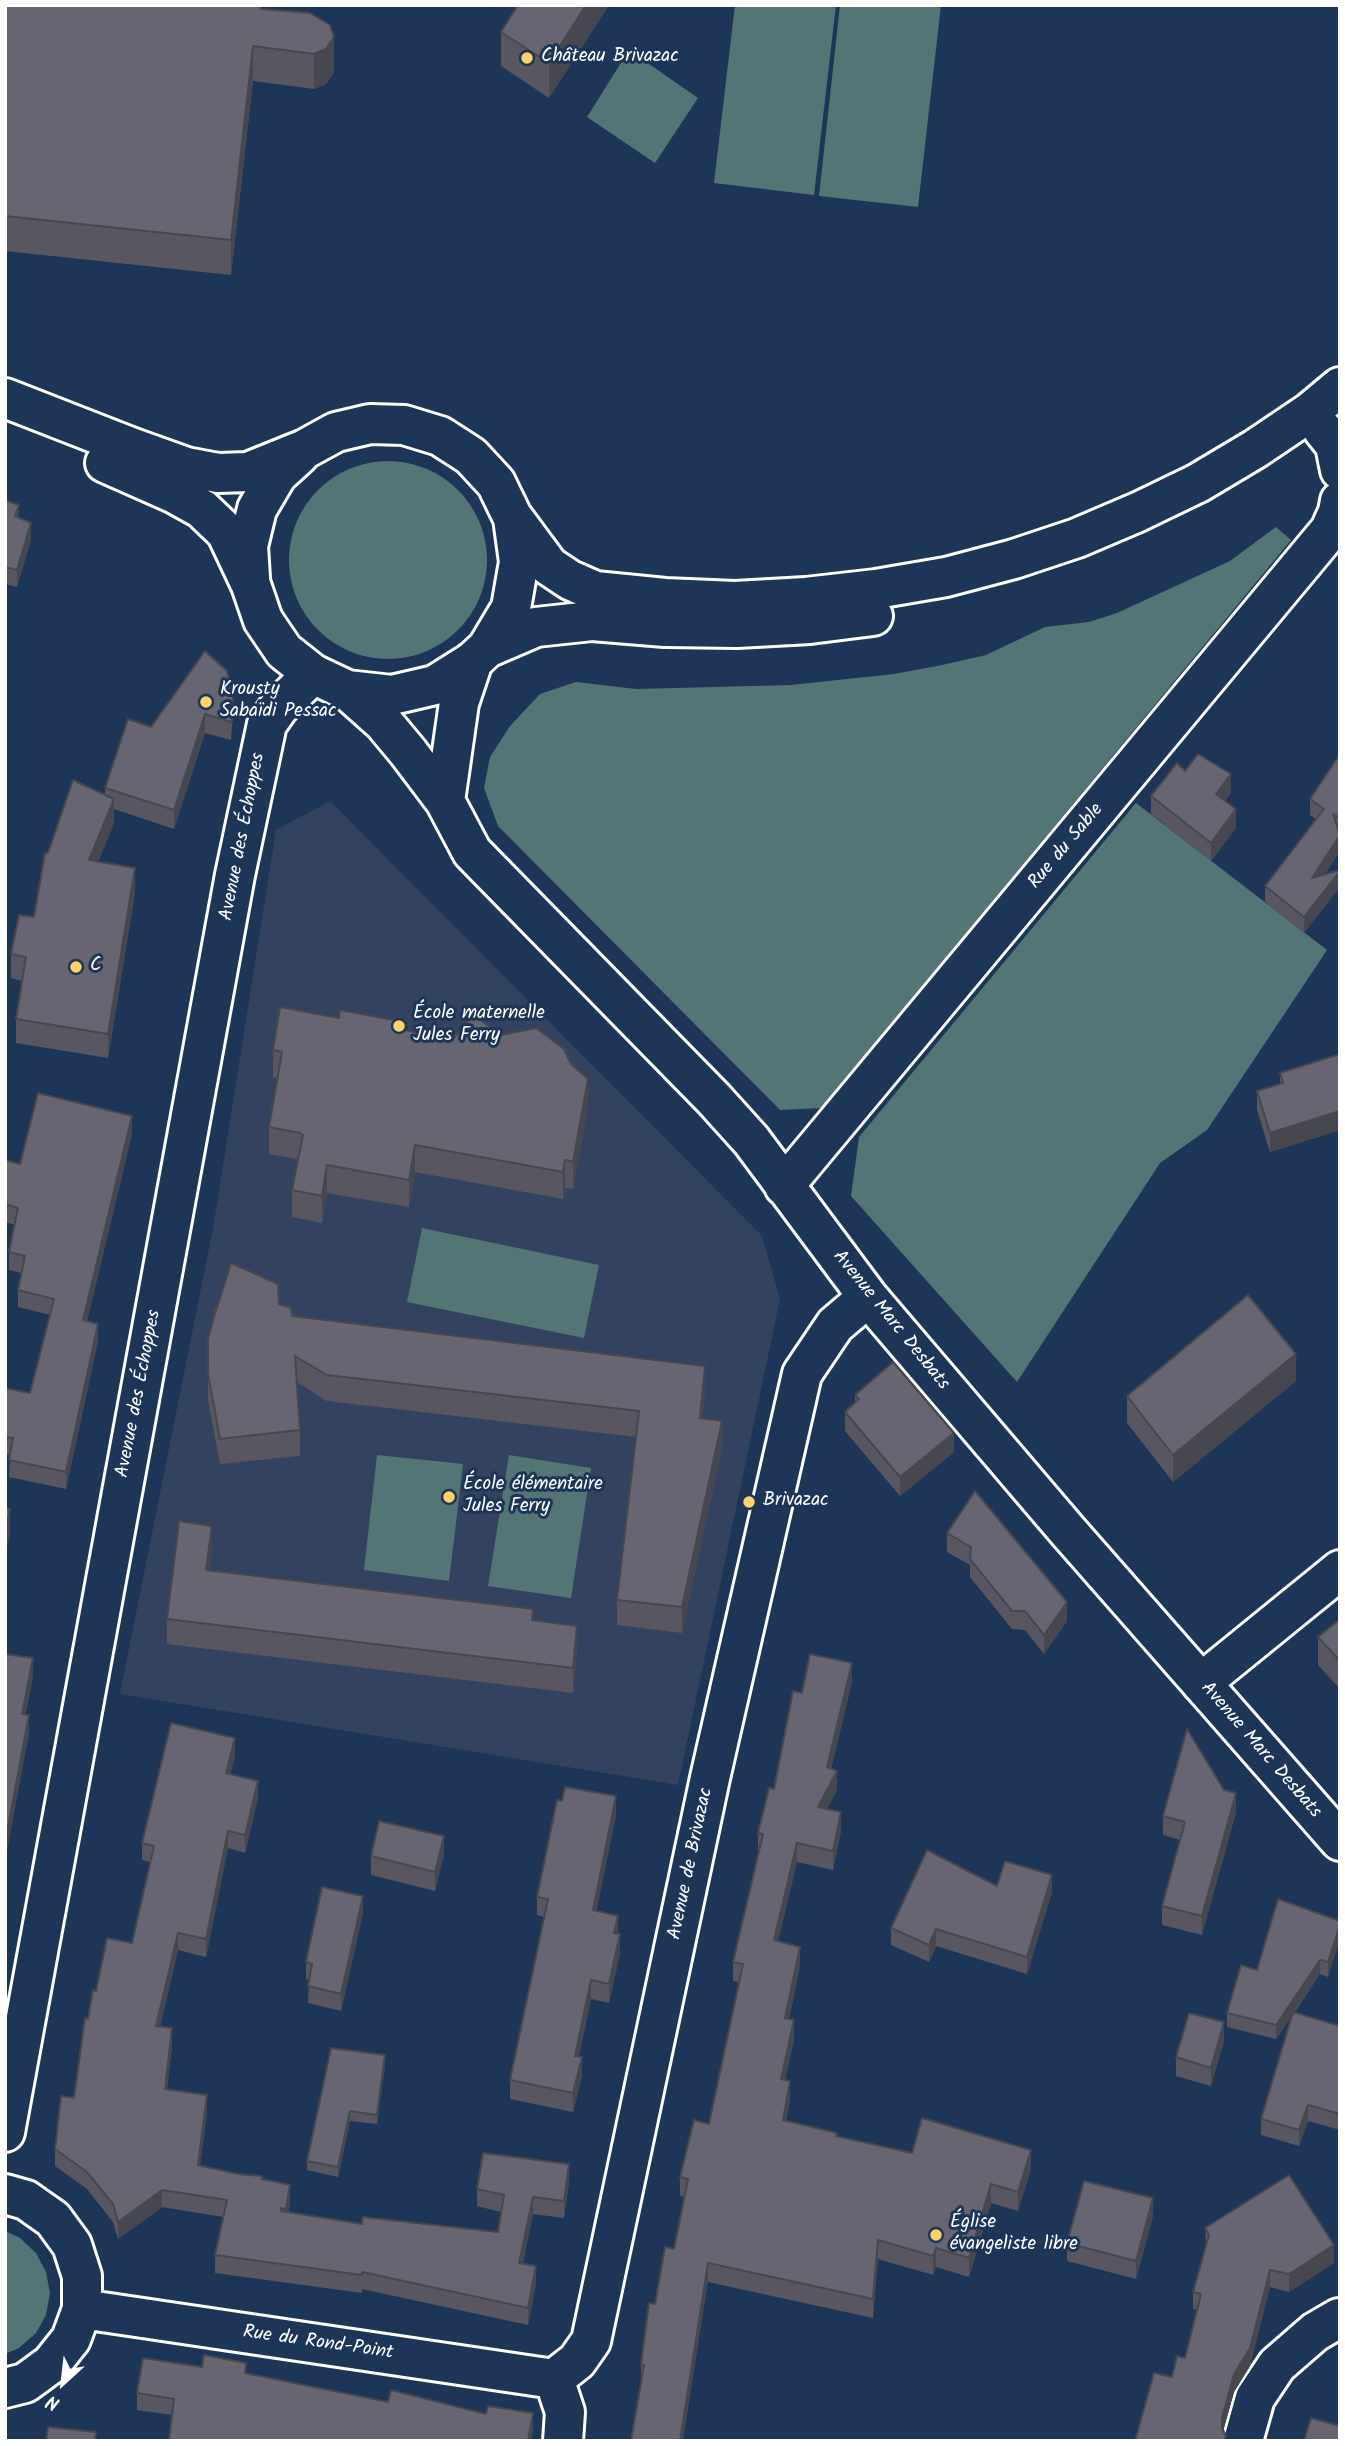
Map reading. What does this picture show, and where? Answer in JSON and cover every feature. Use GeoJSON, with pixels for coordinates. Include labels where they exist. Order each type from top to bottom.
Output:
{"type":"FeatureCollection","features":[{"type":"Feature","properties":{"kind":"street"},"geometry":{"type":"LineString","coordinates":[[5,398],[186,467],[218,473],[248,472],[305,449],[336,432],[370,424],[404,425],[440,436],[471,456],[496,483],[512,516],[548,565],[570,580],[595,591],[736,601],[876,589],[946,577],[1014,559],[1077,538],[1198,482],[1255,449],[1310,412],[1340,387]]}},
{"type":"Feature","properties":{"kind":"street"},"geometry":{"type":"LineString","coordinates":[[5,424],[122,469],[202,509],[226,532],[251,585],[263,620],[284,651],[313,674],[347,690],[391,695],[435,685],[480,654],[536,627],[592,621],[664,627],[737,628],[810,624],[883,615],[954,601],[1024,582],[1150,533],[1268,468],[1332,424],[1340,470]]}},
{"type":"Feature","properties":{"kind":"street"},"geometry":{"type":"LineString","coordinates":[[251,585],[248,547],[257,509],[277,475],[305,449]]}},
{"type":"Feature","properties":{"kind":"street","name":"Rue du Sable"},"geometry":{"type":"LineString","coordinates":[[784,1186],[1330,530],[1340,501]]}},
{"type":"Feature","properties":{"kind":"street"},"geometry":{"type":"LineString","coordinates":[[445,801],[459,703],[480,654],[511,608],[519,562],[512,516]]}},
{"type":"Feature","properties":{"kind":"street","name":"Avenue des Échoppes"},"geometry":{"type":"LineString","coordinates":[[5,2132],[235,875],[267,724],[279,707],[313,674]]}},
{"type":"Feature","properties":{"kind":"street","name":"Avenue Marc Desbats"},"geometry":{"type":"LineString","coordinates":[[347,690],[383,722],[445,801],[472,852],[751,1140],[868,1297],[1057,1519],[1340,1841]]}},
{"type":"Feature","properties":{"kind":"street","name":"Avenue de Brivazac"},"geometry":{"type":"LineString","coordinates":[[554,2379],[577,2361],[591,2341],[710,1778],[802,1374],[835,1325],[868,1297]]}},
{"type":"Feature","properties":{"kind":"street"},"geometry":{"type":"LineString","coordinates":[[1201,1684],[1340,1570]]}},
{"type":"Feature","properties":{"kind":"street"},"geometry":{"type":"LineString","coordinates":[[5,2194],[26,2200],[52,2219],[72,2245],[82,2276],[82,2309],[71,2339],[51,2364],[25,2383],[5,2388]]}},
{"type":"Feature","properties":{"kind":"street","name":"Rue du Rond-Point"},"geometry":{"type":"LineString","coordinates":[[82,2309],[554,2379]]}},
{"type":"Feature","properties":{"kind":"street"},"geometry":{"type":"LineString","coordinates":[[1243,2441],[1255,2398],[1277,2365],[1315,2332],[1339,2318]]}},
{"type":"Feature","properties":{"kind":"street"},"geometry":{"type":"LineString","coordinates":[[554,2379],[565,2412],[563,2441]]}},
{"type":"Feature","properties":{"kind":"shaded area","name":"École élémentaire Jules Ferry"},"geometry":{"type":"Polygon","coordinates":[[[330,801],[762,1236],[780,1299],[678,1785],[120,1694],[213,1229],[276,830],[330,801]]]}},
{"type":"Feature","properties":{"kind":"green space"},"geometry":{"type":"Polygon","coordinates":[[[735,5],[836,5],[814,195],[714,183],[735,5]]]}},
{"type":"Feature","properties":{"kind":"green space"},"geometry":{"type":"Polygon","coordinates":[[[840,5],[941,5],[918,207],[819,196],[840,5]]]}},
{"type":"Feature","properties":{"kind":"green space"},"geometry":{"type":"Polygon","coordinates":[[[629,50],[698,98],[655,163],[587,117],[629,50]]]}},
{"type":"Feature","properties":{"kind":"green space"},"geometry":{"type":"Polygon","coordinates":[[[388,461],[407,462],[426,468],[443,477],[458,490],[471,505],[480,522],[486,541],[486,579],[480,598],[471,615],[458,630],[443,643],[426,652],[407,658],[388,659],[369,658],[350,652],[333,643],[318,630],[305,615],[296,598],[290,579],[289,560],[290,541],[296,522],[305,505],[318,490],[333,477],[350,468],[369,462],[388,461]]]}},
{"type":"Feature","properties":{"kind":"green space"},"geometry":{"type":"Polygon","coordinates":[[[1276,527],[1291,540],[822,1108],[780,1110],[498,826],[484,788],[490,757],[510,726],[540,694],[576,682],[636,689],[791,685],[894,674],[942,665],[986,655],[1045,627],[1089,622],[1117,613],[1230,561],[1276,527]]]}},
{"type":"Feature","properties":{"kind":"green space"},"geometry":{"type":"Polygon","coordinates":[[[1136,803],[1327,950],[1207,1130],[1160,1163],[1017,1382],[851,1196],[859,1137],[1136,803]]]}},
{"type":"Feature","properties":{"kind":"green space"},"geometry":{"type":"Polygon","coordinates":[[[422,1228],[599,1265],[584,1338],[407,1302],[422,1228]]]}},
{"type":"Feature","properties":{"kind":"green space"},"geometry":{"type":"Polygon","coordinates":[[[377,1455],[463,1464],[449,1581],[364,1570],[377,1455]]]}},
{"type":"Feature","properties":{"kind":"green space"},"geometry":{"type":"Polygon","coordinates":[[[509,1455],[591,1468],[571,1598],[488,1586],[509,1455]]]}},
{"type":"Feature","properties":{"kind":"green space"},"geometry":{"type":"Polygon","coordinates":[[[5,2231],[20,2238],[36,2253],[46,2272],[50,2293],[46,2315],[36,2333],[19,2348],[5,2354],[5,2231]]]}},
{"type":"Feature","properties":{"kind":"building"},"geometry":{"type":"Polygon","coordinates":[[[5,5],[262,5],[261,9],[310,13],[330,25],[334,37],[326,49],[314,54],[253,46],[231,240],[5,216],[5,5]]]}},
{"type":"Feature","properties":{"kind":"building"},"geometry":{"type":"Polygon","coordinates":[[[518,5],[586,5],[549,63],[501,32],[518,5]]]}},
{"type":"Feature","properties":{"kind":"building"},"geometry":{"type":"Polygon","coordinates":[[[5,500],[19,505],[15,516],[31,523],[17,570],[5,567],[5,500]]]}},
{"type":"Feature","properties":{"kind":"building"},"geometry":{"type":"Polygon","coordinates":[[[205,651],[227,671],[233,696],[231,722],[205,714],[174,810],[105,788],[128,719],[151,727],[205,651]]]}},
{"type":"Feature","properties":{"kind":"building"},"geometry":{"type":"Polygon","coordinates":[[[1198,754],[1231,774],[1216,794],[1236,809],[1211,843],[1151,796],[1177,763],[1185,771],[1198,754]]]}},
{"type":"Feature","properties":{"kind":"building"},"geometry":{"type":"Polygon","coordinates":[[[1340,754],[1340,818],[1333,814],[1340,835],[1312,878],[1340,871],[1304,917],[1265,886],[1324,809],[1310,799],[1340,754]]]}},
{"type":"Feature","properties":{"kind":"building","name":"C"},"geometry":{"type":"Polygon","coordinates":[[[73,780],[114,799],[89,860],[135,868],[108,1034],[16,1019],[26,957],[11,954],[19,915],[34,917],[45,853],[48,853],[73,780]]]}},
{"type":"Feature","properties":{"kind":"building"},"geometry":{"type":"Polygon","coordinates":[[[280,1007],[339,1018],[340,1010],[394,1020],[393,1028],[453,1039],[473,1015],[501,1035],[536,1028],[564,1049],[571,1064],[588,1079],[573,1162],[565,1160],[563,1172],[415,1145],[409,1180],[327,1165],[322,1196],[292,1190],[303,1135],[269,1127],[282,1052],[273,1050],[280,1007]]]}},
{"type":"Feature","properties":{"kind":"building"},"geometry":{"type":"Polygon","coordinates":[[[1340,1054],[1340,1111],[1270,1133],[1257,1091],[1283,1083],[1280,1073],[1340,1054]]]}},
{"type":"Feature","properties":{"kind":"building"},"geometry":{"type":"Polygon","coordinates":[[[38,1093],[132,1116],[83,1320],[98,1324],[66,1472],[9,1460],[13,1438],[5,1437],[5,1388],[30,1393],[54,1299],[18,1290],[25,1256],[9,1252],[18,1208],[5,1204],[5,1160],[20,1164],[38,1093]]]}},
{"type":"Feature","properties":{"kind":"building"},"geometry":{"type":"Polygon","coordinates":[[[231,1263],[278,1284],[279,1304],[291,1308],[292,1316],[705,1366],[700,1418],[722,1421],[682,1607],[617,1600],[639,1411],[327,1375],[295,1356],[300,1430],[220,1439],[208,1374],[208,1339],[216,1309],[214,1307],[217,1308],[231,1263]]]}},
{"type":"Feature","properties":{"kind":"building"},"geometry":{"type":"Polygon","coordinates":[[[1248,1295],[1296,1354],[1173,1455],[1127,1396],[1248,1295]]]}},
{"type":"Feature","properties":{"kind":"building"},"geometry":{"type":"Polygon","coordinates":[[[893,1362],[954,1433],[900,1477],[845,1412],[859,1399],[855,1395],[893,1362]]]}},
{"type":"Feature","properties":{"kind":"building"},"geometry":{"type":"Polygon","coordinates":[[[975,1491],[1067,1602],[1044,1635],[1025,1611],[1012,1611],[970,1559],[971,1547],[947,1533],[975,1491]]]}},
{"type":"Feature","properties":{"kind":"building"},"geometry":{"type":"Polygon","coordinates":[[[5,1508],[10,1509],[5,1527],[5,1508]]]}},
{"type":"Feature","properties":{"kind":"building"},"geometry":{"type":"Polygon","coordinates":[[[179,1521],[212,1526],[206,1570],[533,1609],[532,1620],[577,1626],[573,1668],[167,1619],[179,1521]]]}},
{"type":"Feature","properties":{"kind":"building"},"geometry":{"type":"Polygon","coordinates":[[[1340,1619],[1340,1661],[1318,1637],[1340,1619]]]}},
{"type":"Feature","properties":{"kind":"building"},"geometry":{"type":"Polygon","coordinates":[[[5,1654],[33,1658],[22,1714],[29,1715],[6,1838],[5,1654]]]}},
{"type":"Feature","properties":{"kind":"building"},"geometry":{"type":"Polygon","coordinates":[[[810,1654],[852,1663],[827,1767],[837,1771],[818,1807],[841,1812],[833,1851],[797,1843],[774,1940],[800,1947],[785,2018],[794,2020],[781,2079],[790,2081],[783,2120],[837,2133],[836,2136],[912,2153],[922,2118],[1031,2150],[1018,2192],[991,2184],[969,2258],[936,2248],[933,2256],[878,2240],[873,2299],[708,2263],[680,2441],[631,2441],[644,2365],[641,2365],[649,2303],[655,2304],[665,2247],[674,2249],[688,2179],[680,2177],[694,2120],[709,2124],[743,1964],[733,1962],[763,1834],[758,1833],[769,1788],[774,1789],[793,1691],[802,1693],[810,1654]]]}},
{"type":"Feature","properties":{"kind":"building"},"geometry":{"type":"Polygon","coordinates":[[[171,1723],[235,1738],[226,1773],[258,1781],[245,1835],[228,1831],[206,1939],[178,1933],[156,2026],[172,2028],[165,2089],[207,2095],[198,2165],[262,2176],[262,2179],[290,2185],[286,2209],[281,2208],[281,2211],[362,2224],[363,2217],[498,2232],[504,2195],[477,2189],[483,2153],[569,2164],[564,2201],[533,2197],[519,2263],[536,2266],[528,2308],[362,2272],[362,2275],[215,2255],[227,2200],[162,2190],[118,2222],[113,2204],[87,2172],[55,2149],[61,2096],[74,2098],[85,2018],[88,2019],[93,1990],[96,1991],[107,1938],[132,1943],[154,1846],[142,1843],[171,1723]]]}},
{"type":"Feature","properties":{"kind":"building"},"geometry":{"type":"Polygon","coordinates":[[[1187,1729],[1224,1790],[1236,1793],[1202,1916],[1162,1906],[1185,1822],[1163,1816],[1187,1729]]]}},
{"type":"Feature","properties":{"kind":"building"},"geometry":{"type":"Polygon","coordinates":[[[565,1787],[616,1796],[593,1910],[618,1916],[614,1933],[620,1934],[609,1984],[591,1980],[575,2056],[582,2057],[573,2093],[510,2080],[548,1899],[537,1897],[557,1800],[562,1801],[565,1787]]]}},
{"type":"Feature","properties":{"kind":"building"},"geometry":{"type":"Polygon","coordinates":[[[379,1821],[444,1836],[435,1872],[371,1856],[379,1821]]]}},
{"type":"Feature","properties":{"kind":"building"},"geometry":{"type":"Polygon","coordinates":[[[927,1850],[997,1886],[1005,1861],[1052,1875],[1027,1957],[936,1929],[929,1945],[891,1928],[927,1850]]]}},
{"type":"Feature","properties":{"kind":"building"},"geometry":{"type":"Polygon","coordinates":[[[322,1887],[363,1896],[341,1994],[308,1986],[312,1964],[306,1962],[322,1887]]]}},
{"type":"Feature","properties":{"kind":"building"},"geometry":{"type":"Polygon","coordinates":[[[1278,1899],[1340,1921],[1340,1925],[1328,1962],[1320,1960],[1276,2025],[1227,2013],[1241,1965],[1257,1970],[1278,1899]]]}},
{"type":"Feature","properties":{"kind":"building"},"geometry":{"type":"Polygon","coordinates":[[[1293,2012],[1340,2026],[1340,2114],[1308,2105],[1299,2130],[1261,2119],[1293,2012]]]}},
{"type":"Feature","properties":{"kind":"building"},"geometry":{"type":"Polygon","coordinates":[[[1189,2013],[1224,2022],[1211,2068],[1176,2057],[1189,2013]]]}},
{"type":"Feature","properties":{"kind":"building"},"geometry":{"type":"Polygon","coordinates":[[[331,2048],[385,2055],[377,2115],[350,2111],[338,2167],[307,2161],[331,2048]]]}},
{"type":"Feature","properties":{"kind":"building"},"geometry":{"type":"Polygon","coordinates":[[[1289,2175],[1334,2245],[1289,2274],[1270,2270],[1250,2348],[1234,2374],[1222,2418],[1222,2428],[1226,2436],[1224,2441],[1135,2441],[1154,2373],[1172,2377],[1177,2356],[1185,2358],[1201,2294],[1193,2292],[1209,2235],[1205,2228],[1289,2175]]]}},
{"type":"Feature","properties":{"kind":"building"},"geometry":{"type":"Polygon","coordinates":[[[1084,2181],[1153,2198],[1136,2261],[1067,2243],[1084,2181]]]}},
{"type":"Feature","properties":{"kind":"building"},"geometry":{"type":"Polygon","coordinates":[[[204,2355],[246,2363],[245,2373],[388,2402],[391,2390],[486,2414],[488,2406],[533,2413],[528,2441],[169,2441],[174,2399],[137,2393],[143,2358],[202,2367],[204,2355]]]}},
{"type":"Feature","properties":{"kind":"building"},"geometry":{"type":"Polygon","coordinates":[[[1311,2418],[1340,2426],[1340,2441],[1304,2441],[1311,2418]]]}},
{"type":"Feature","properties":{"kind":"building"},"geometry":{"type":"Polygon","coordinates":[[[48,2427],[96,2432],[95,2441],[46,2441],[48,2427]]]}},
{"type":"Feature","properties":{"kind":"place","name":"Château Brivazac"},"geometry":{"type":"Point","coordinates":[527,58]}},
{"type":"Feature","properties":{"kind":"place","name":"Krousty Sabaïdi Pessac"},"geometry":{"type":"Point","coordinates":[206,702]}},
{"type":"Feature","properties":{"kind":"place","name":"C"},"geometry":{"type":"Point","coordinates":[76,967]}},
{"type":"Feature","properties":{"kind":"place","name":"École maternelle Jules Ferry"},"geometry":{"type":"Point","coordinates":[399,1026]}},
{"type":"Feature","properties":{"kind":"place","name":"École élémentaire Jules Ferry"},"geometry":{"type":"Point","coordinates":[449,1497]}},
{"type":"Feature","properties":{"kind":"place","name":"Brivazac"},"geometry":{"type":"Point","coordinates":[749,1502]}},
{"type":"Feature","properties":{"kind":"place","name":"Église évangeliste libre"},"geometry":{"type":"Point","coordinates":[936,2235]}}]}
